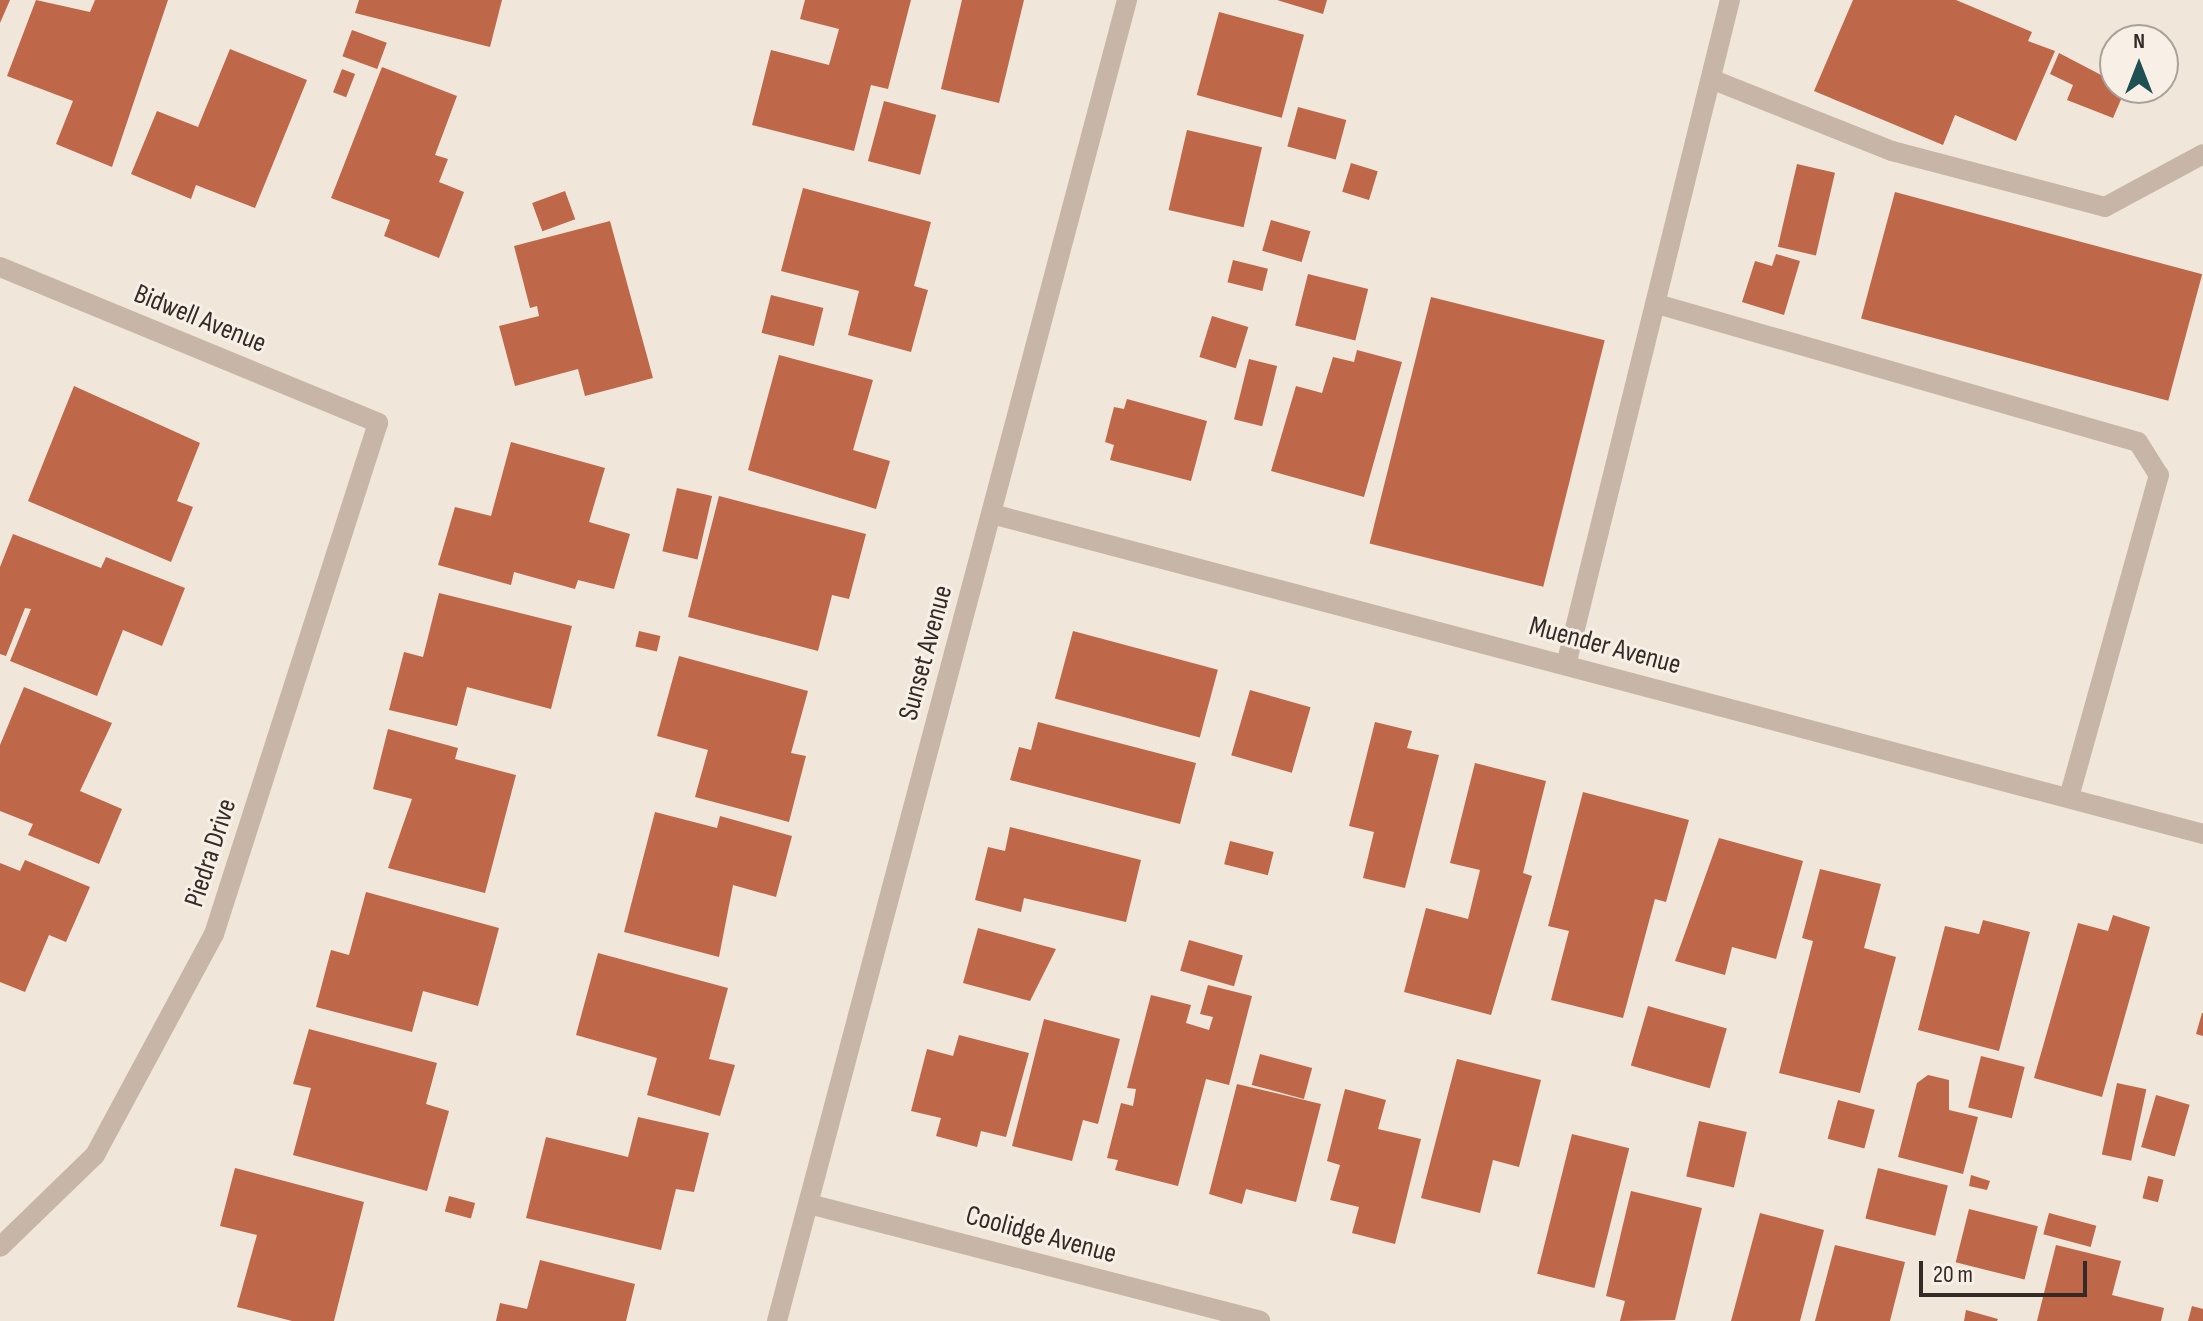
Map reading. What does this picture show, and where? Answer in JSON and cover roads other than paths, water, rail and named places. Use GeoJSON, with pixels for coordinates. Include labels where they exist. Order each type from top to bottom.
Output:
{"type":"FeatureCollection","features":[{"type":"Feature","properties":{"kind":"street","name":"Sunset Avenue"},"geometry":{"type":"LineString","coordinates":[[777,1321],[1127,0]]}},
{"type":"Feature","properties":{"kind":"street"},"geometry":{"type":"LineString","coordinates":[[1566,665],[1730,0]]}},
{"type":"Feature","properties":{"kind":"street"},"geometry":{"type":"LineString","coordinates":[[1711,79],[1892,151],[2105,207],[2203,154]]}},
{"type":"Feature","properties":{"kind":"street","name":"Bidwell Avenue"},"geometry":{"type":"LineString","coordinates":[[0,267],[378,423]]}},
{"type":"Feature","properties":{"kind":"street"},"geometry":{"type":"LineString","coordinates":[[1657,304],[2138,442],[2159,475],[2069,798]]}},
{"type":"Feature","properties":{"kind":"street","name":"Piedra Drive"},"geometry":{"type":"LineString","coordinates":[[0,1247],[95,1155],[214,934],[378,423]]}},
{"type":"Feature","properties":{"kind":"street","name":"Muender Avenue"},"geometry":{"type":"LineString","coordinates":[[992,514],[2203,834]]}},
{"type":"Feature","properties":{"kind":"street","name":"Coolidge Avenue"},"geometry":{"type":"LineString","coordinates":[[809,1204],[1260,1321]]}}]}
